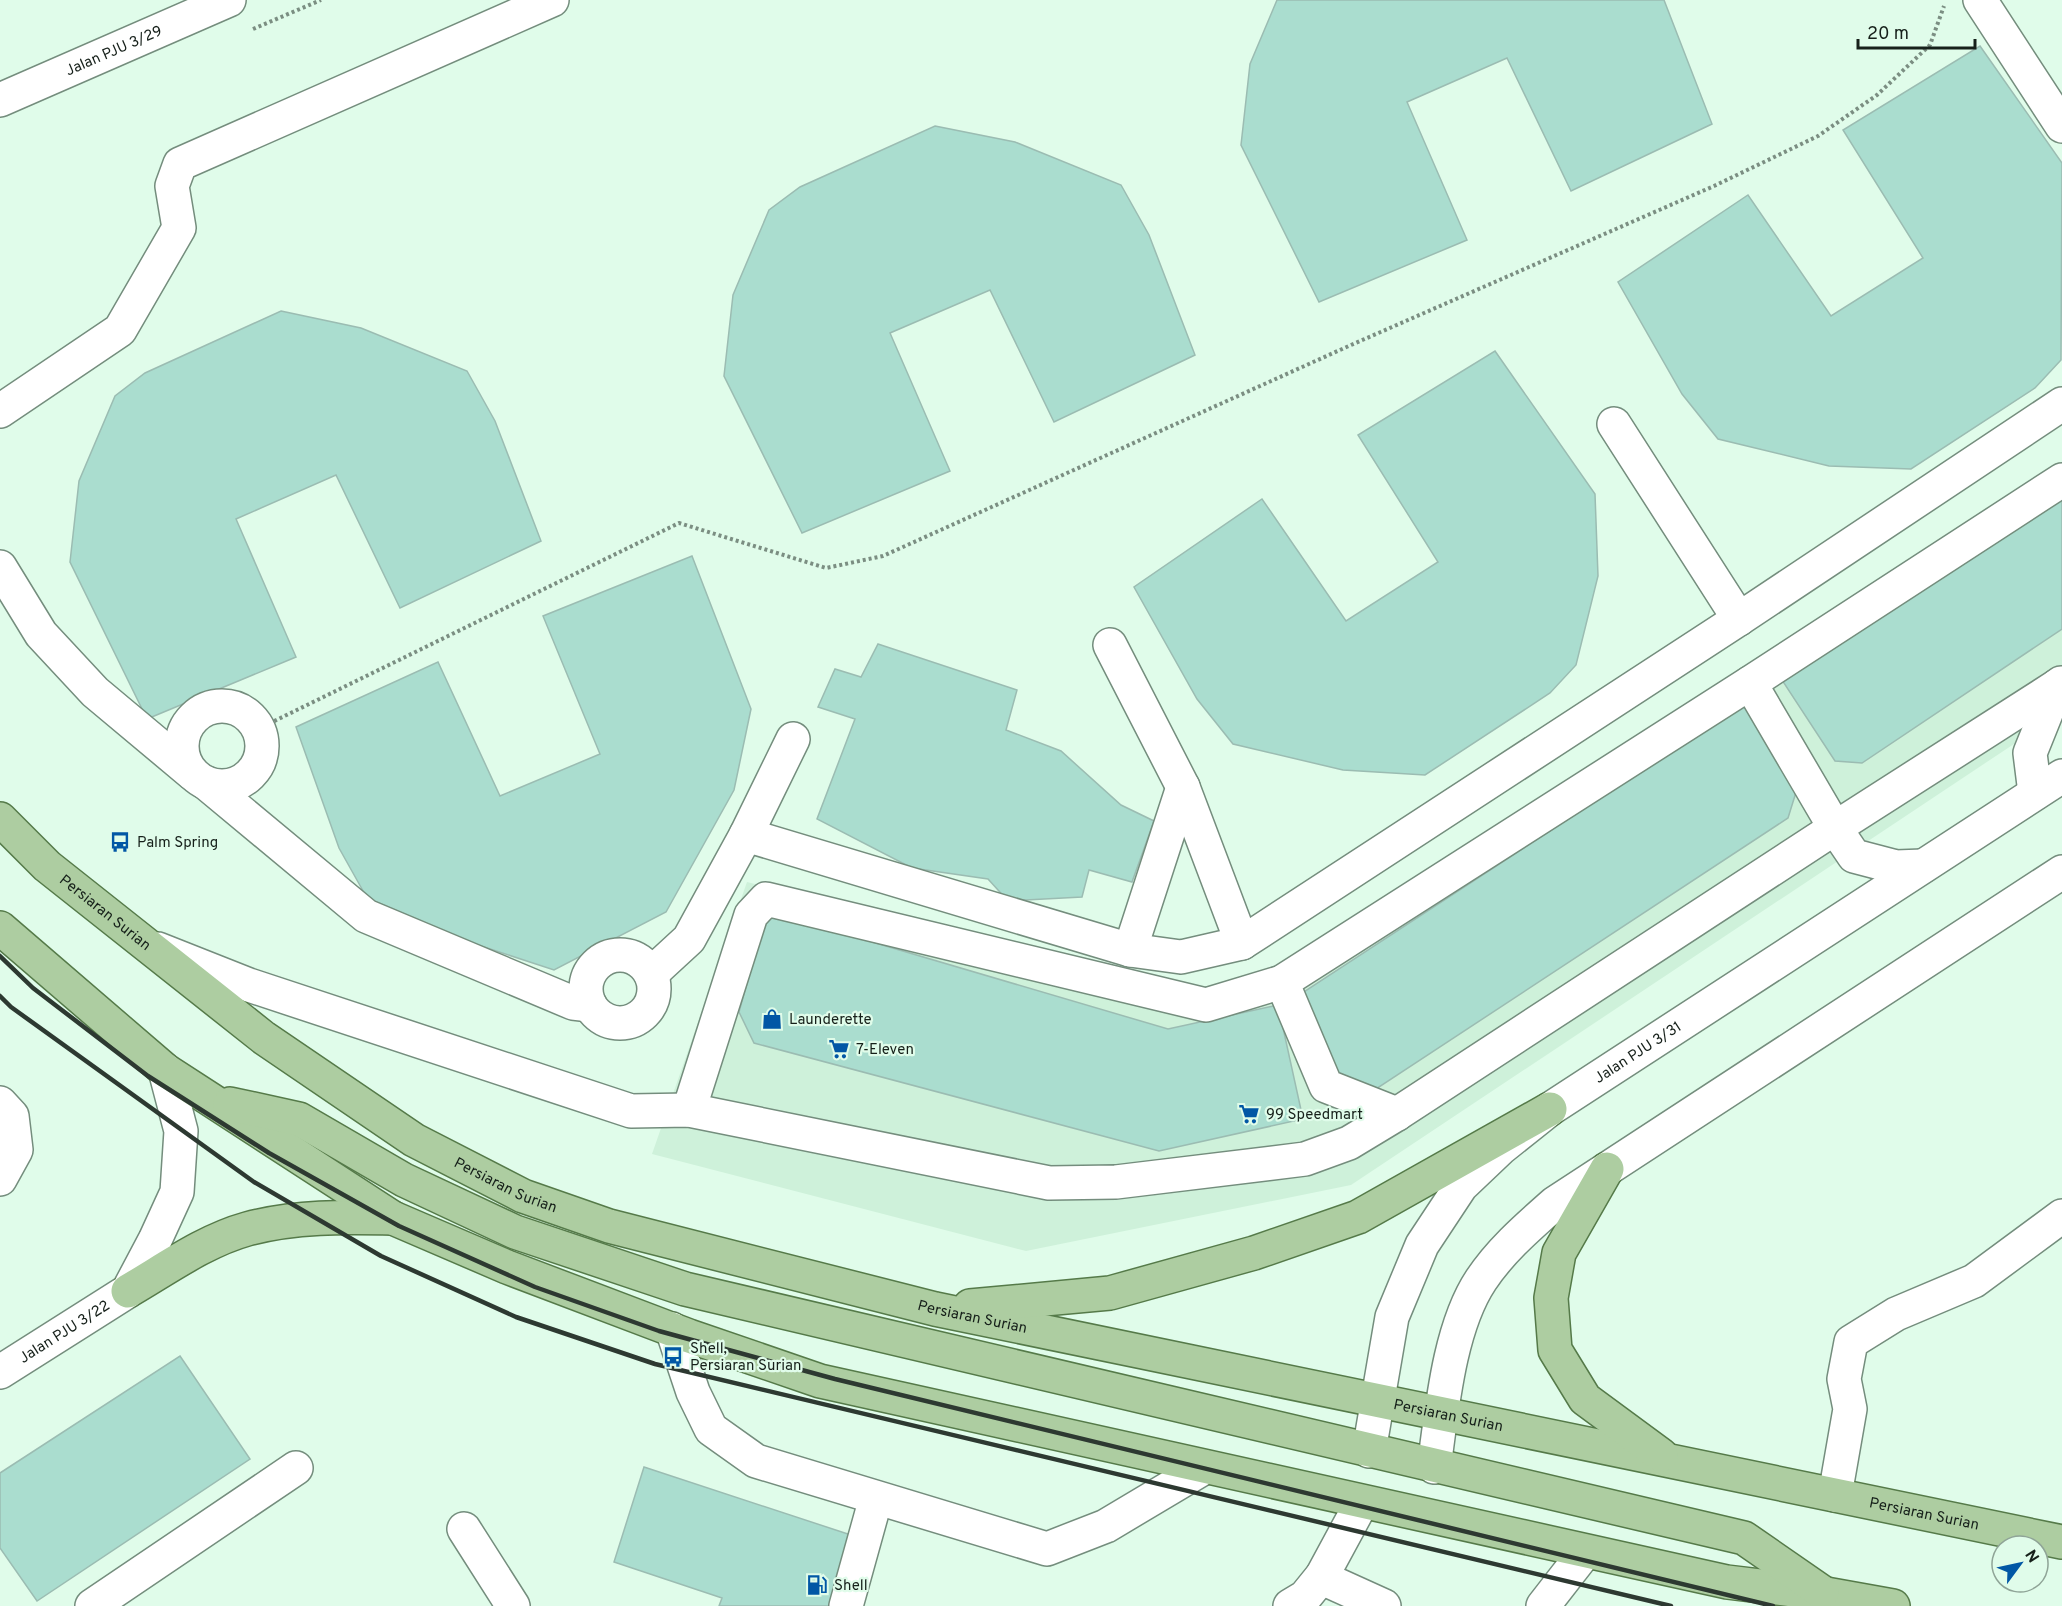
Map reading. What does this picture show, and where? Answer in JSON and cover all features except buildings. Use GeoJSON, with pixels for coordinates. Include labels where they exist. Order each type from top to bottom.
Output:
{"type":"FeatureCollection","features":[{"type":"Feature","properties":{"kind":"main road","name":"Persiaran Surian"},"geometry":{"type":"LineString","coordinates":[[0,819],[47,866],[264,1038],[414,1140],[523,1196],[609,1226],[935,1310],[2062,1542]]}},
{"type":"Feature","properties":{"kind":"main road"},"geometry":{"type":"LineString","coordinates":[[0,928],[165,1070],[393,1218],[507,1267],[672,1329],[820,1382],[1727,1582],[1826,1594],[1893,1606]]}},
{"type":"Feature","properties":{"kind":"main road"},"geometry":{"type":"LineString","coordinates":[[211,1100],[299,1119],[404,1180],[515,1232],[685,1289],[1434,1467],[1744,1538],[1826,1594]]}},
{"type":"Feature","properties":{"kind":"main road"},"geometry":{"type":"LineString","coordinates":[[935,1310],[1110,1293],[1254,1253],[1358,1217],[1550,1109]]}},
{"type":"Feature","properties":{"kind":"main road"},"geometry":{"type":"LineString","coordinates":[[1607,1169],[1559,1253],[1551,1298],[1555,1350],[1585,1399],[1668,1461]]}},
{"type":"Feature","properties":{"kind":"main road"},"geometry":{"type":"LineString","coordinates":[[128,1291],[196,1250],[246,1229],[317,1217],[393,1218]]}},
{"type":"Feature","properties":{"kind":"street","name":"Jalan PJU 3/29"},"geometry":{"type":"LineString","coordinates":[[0,100],[230,0]]}},
{"type":"Feature","properties":{"kind":"street"},"geometry":{"type":"LineString","coordinates":[[0,411],[120,330],[179,228],[172,186],[180,164],[517,7],[552,0]]}},
{"type":"Feature","properties":{"kind":"street"},"geometry":{"type":"LineString","coordinates":[[1980,0],[2062,126]]}},
{"type":"Feature","properties":{"kind":"street"},"geometry":{"type":"LineString","coordinates":[[746,835],[1130,950],[1181,957],[1242,943],[2062,405]]}},
{"type":"Feature","properties":{"kind":"street"},"geometry":{"type":"LineString","coordinates":[[1614,424],[1739,619]]}},
{"type":"Feature","properties":{"kind":"street"},"geometry":{"type":"LineString","coordinates":[[690,1110],[751,915],[766,899],[1206,1005],[1282,982],[2062,480]]}},
{"type":"Feature","properties":{"kind":"street"},"geometry":{"type":"LineString","coordinates":[[0,567],[41,634],[94,692],[366,916],[573,1003],[590,1005]]}},
{"type":"Feature","properties":{"kind":"street"},"geometry":{"type":"LineString","coordinates":[[1110,645],[1183,787],[1242,943]]}},
{"type":"Feature","properties":{"kind":"street"},"geometry":{"type":"LineString","coordinates":[[1750,682],[1834,828],[1854,856],[1896,867],[1923,866]]}},
{"type":"Feature","properties":{"kind":"street"},"geometry":{"type":"LineString","coordinates":[[142,943],[249,985],[631,1111],[690,1110],[1049,1183],[1116,1182],[1305,1159],[1350,1143],[2060,684]]}},
{"type":"Feature","properties":{"kind":"street"},"geometry":{"type":"LineString","coordinates":[[2035,793],[2030,753],[2060,684]]}},
{"type":"Feature","properties":{"kind":"street"},"geometry":{"type":"LineString","coordinates":[[212,707],[239,710],[250,718],[258,729],[261,757],[255,769],[234,785],[220,786],[200,778],[186,762],[183,749],[190,723],[200,713],[212,707]]}},
{"type":"Feature","properties":{"kind":"street"},"geometry":{"type":"LineString","coordinates":[[651,974],[689,939],[746,835],[793,739]]}},
{"type":"Feature","properties":{"kind":"street","name":"Jalan PJU 3/31"},"geometry":{"type":"LineString","coordinates":[[1369,1451],[1392,1317],[1422,1245],[1461,1186],[1501,1148],[1550,1109],[2062,776]]}},
{"type":"Feature","properties":{"kind":"street"},"geometry":{"type":"LineString","coordinates":[[1130,950],[1183,787]]}},
{"type":"Feature","properties":{"kind":"street"},"geometry":{"type":"LineString","coordinates":[[1434,1467],[1460,1323],[1481,1280],[1514,1239],[1555,1203],[2062,872]]}},
{"type":"Feature","properties":{"kind":"street"},"geometry":{"type":"LineString","coordinates":[[626,955],[645,965],[651,974],[655,986],[654,998],[650,1008],[636,1020],[619,1024],[607,1021],[597,1015],[590,1005],[586,995],[586,984],[596,965],[605,958],[626,955]]}},
{"type":"Feature","properties":{"kind":"street"},"geometry":{"type":"LineString","coordinates":[[1282,982],[1326,1086],[1396,1114]]}},
{"type":"Feature","properties":{"kind":"street"},"geometry":{"type":"LineString","coordinates":[[128,1291],[177,1192],[181,1131],[165,1070]]}},
{"type":"Feature","properties":{"kind":"street"},"geometry":{"type":"LineString","coordinates":[[0,1104],[12,1116],[16,1150],[0,1179]]}},
{"type":"Feature","properties":{"kind":"street"},"geometry":{"type":"LineString","coordinates":[[1835,1495],[1850,1408],[1844,1379],[1851,1342],[1896,1314],[1974,1281],[2062,1216]]}},
{"type":"Feature","properties":{"kind":"street","name":"Jalan PJU 3/22"},"geometry":{"type":"LineString","coordinates":[[0,1372],[128,1291]]}},
{"type":"Feature","properties":{"kind":"street"},"geometry":{"type":"LineString","coordinates":[[672,1329],[693,1392],[711,1429],[756,1461],[1047,1549],[1106,1526],[1205,1467]]}},
{"type":"Feature","properties":{"kind":"street"},"geometry":{"type":"LineString","coordinates":[[92,1606],[296,1468]]}},
{"type":"Feature","properties":{"kind":"street"},"geometry":{"type":"LineString","coordinates":[[846,1606],[876,1498]]}},
{"type":"Feature","properties":{"kind":"street"},"geometry":{"type":"LineString","coordinates":[[1290,1606],[1305,1598],[1326,1579],[1362,1502]]}},
{"type":"Feature","properties":{"kind":"street"},"geometry":{"type":"LineString","coordinates":[[464,1529],[513,1606]]}},
{"type":"Feature","properties":{"kind":"street"},"geometry":{"type":"LineString","coordinates":[[1543,1606],[1585,1552]]}},
{"type":"Feature","properties":{"kind":"street"},"geometry":{"type":"LineString","coordinates":[[1326,1579],[1384,1606]]}},
{"type":"Feature","properties":{"kind":"path"},"geometry":{"type":"LineString","coordinates":[[258,729],[679,523],[826,568],[883,556],[1340,350],[1714,186],[1818,136],[1877,95],[1930,45],[1946,0]]}},
{"type":"Feature","properties":{"kind":"shaded area"},"geometry":{"type":"Polygon","coordinates":[[[2062,465],[2062,712],[1351,1185],[1026,1251],[652,1154],[747,882],[1194,996],[1293,964],[2062,465]]]}},
{"type":"Feature","properties":{"kind":"railway"},"geometry":{"type":"LineString","coordinates":[[0,956],[33,988],[148,1076],[269,1153],[399,1226],[535,1287],[659,1331],[835,1379],[1773,1606]]}},
{"type":"Feature","properties":{"kind":"railway"},"geometry":{"type":"LineString","coordinates":[[0,996],[11,1007],[254,1182],[381,1256],[516,1317],[655,1364],[1671,1606]]}},
{"type":"Feature","properties":{"kind":"place","name":"Palm Spring"},"geometry":{"type":"Point","coordinates":[120,842]}},
{"type":"Feature","properties":{"kind":"place","name":"Launderette"},"geometry":{"type":"Point","coordinates":[772,1019]}},
{"type":"Feature","properties":{"kind":"place","name":"7-Eleven"},"geometry":{"type":"Point","coordinates":[839,1049]}},
{"type":"Feature","properties":{"kind":"place","name":"99 Speedmart"},"geometry":{"type":"Point","coordinates":[1249,1114]}},
{"type":"Feature","properties":{"kind":"place","name":"Shell, Persiaran Surian"},"geometry":{"type":"Point","coordinates":[673,1357]}},
{"type":"Feature","properties":{"kind":"place","name":"Shell"},"geometry":{"type":"Point","coordinates":[817,1585]}}]}
